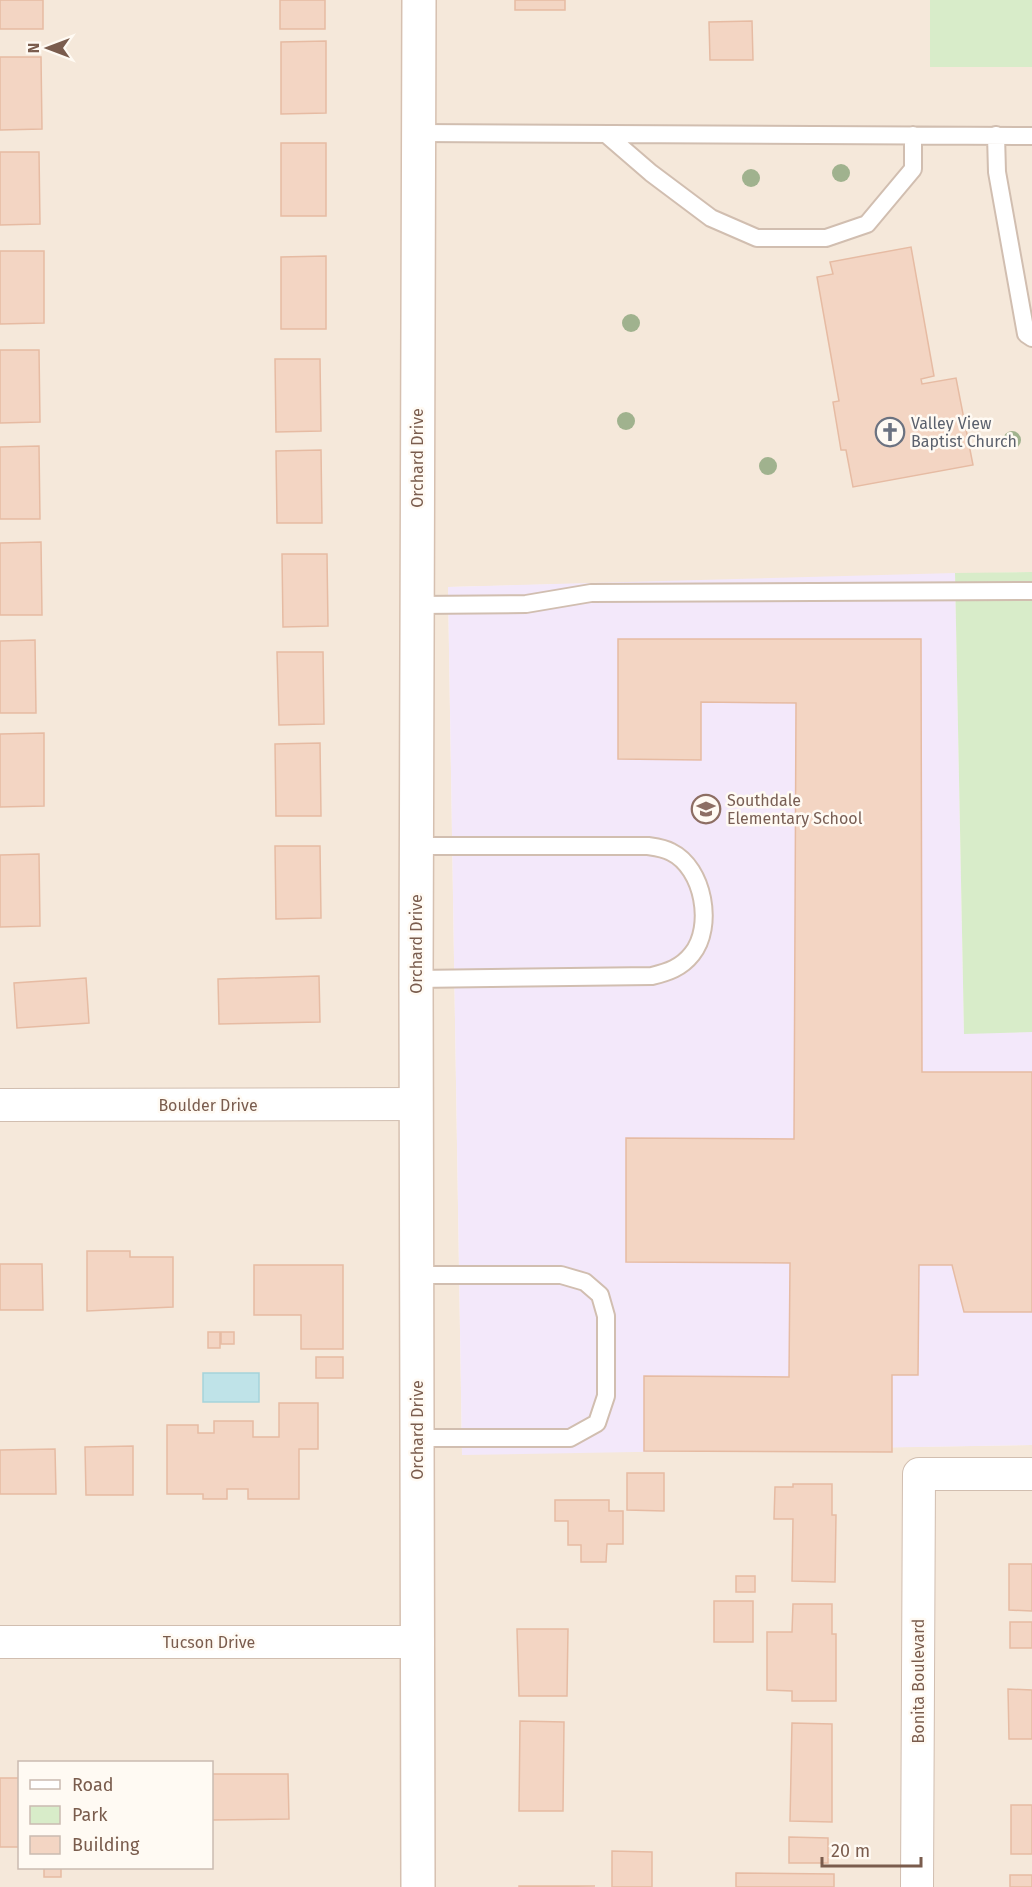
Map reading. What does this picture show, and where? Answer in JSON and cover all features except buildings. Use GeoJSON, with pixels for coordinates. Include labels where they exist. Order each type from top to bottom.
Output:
{"type":"FeatureCollection","features":[{"type":"Feature","properties":{"kind":"street","name":"Orchard Drive"},"geometry":{"type":"LineString","coordinates":[[418,1887],[416,846],[419,0]]}},
{"type":"Feature","properties":{"kind":"street","name":"Boulder Drive"},"geometry":{"type":"LineString","coordinates":[[0,1105],[416,1104]]}},
{"type":"Feature","properties":{"kind":"street","name":"Bonita Boulevard"},"geometry":{"type":"LineString","coordinates":[[917,1887],[919,1474],[1032,1474]]}},
{"type":"Feature","properties":{"kind":"street","name":"Tucson Drive"},"geometry":{"type":"LineString","coordinates":[[0,1642],[418,1642]]}},
{"type":"Feature","properties":{"kind":"lane"},"geometry":{"type":"LineString","coordinates":[[418,133],[1032,136]]}},
{"type":"Feature","properties":{"kind":"lane"},"geometry":{"type":"LineString","coordinates":[[607,135],[651,173],[711,218],[757,238],[825,238],[867,224],[913,170],[913,135]]}},
{"type":"Feature","properties":{"kind":"lane"},"geometry":{"type":"LineString","coordinates":[[996,135],[997,172],[1026,334],[1032,338]]}},
{"type":"Feature","properties":{"kind":"lane"},"geometry":{"type":"LineString","coordinates":[[417,605],[526,604],[591,593],[1032,591]]}},
{"type":"Feature","properties":{"kind":"lane"},"geometry":{"type":"LineString","coordinates":[[416,846],[648,846],[672,852],[689,869],[699,887],[704,912],[702,934],[692,954],[674,971],[652,976],[416,979]]}},
{"type":"Feature","properties":{"kind":"lane"},"geometry":{"type":"LineString","coordinates":[[416,1275],[561,1275],[585,1282],[600,1295],[606,1316],[606,1396],[597,1423],[570,1437],[417,1438]]}},
{"type":"Feature","properties":{"kind":"shaded area"},"geometry":{"type":"Polygon","coordinates":[[[0,0],[1032,0],[1032,572],[448,587],[462,1454],[1032,1445],[1032,1887],[0,1887],[0,0]]]}},
{"type":"Feature","properties":{"kind":"shaded area","name":"Southdale Elementary School"},"geometry":{"type":"Polygon","coordinates":[[[955,573],[964,1033],[1032,1032],[1032,1445],[462,1455],[448,587],[955,573]]]}},
{"type":"Feature","properties":{"kind":"green space"},"geometry":{"type":"Polygon","coordinates":[[[930,0],[1032,0],[1032,67],[930,67],[930,0]]]}},
{"type":"Feature","properties":{"kind":"green space"},"geometry":{"type":"Polygon","coordinates":[[[1032,572],[1032,1032],[964,1034],[955,573],[1032,572]]]}},
{"type":"Feature","properties":{"kind":"water"},"geometry":{"type":"Polygon","coordinates":[[[203,1373],[259,1373],[259,1402],[203,1402],[203,1373]]]}},
{"type":"Feature","properties":{"kind":"place","name":"Valley View Baptist Church"},"geometry":{"type":"Point","coordinates":[890,432]}},
{"type":"Feature","properties":{"kind":"place","name":"Southdale Elementary School"},"geometry":{"type":"Point","coordinates":[706,809]}}]}
